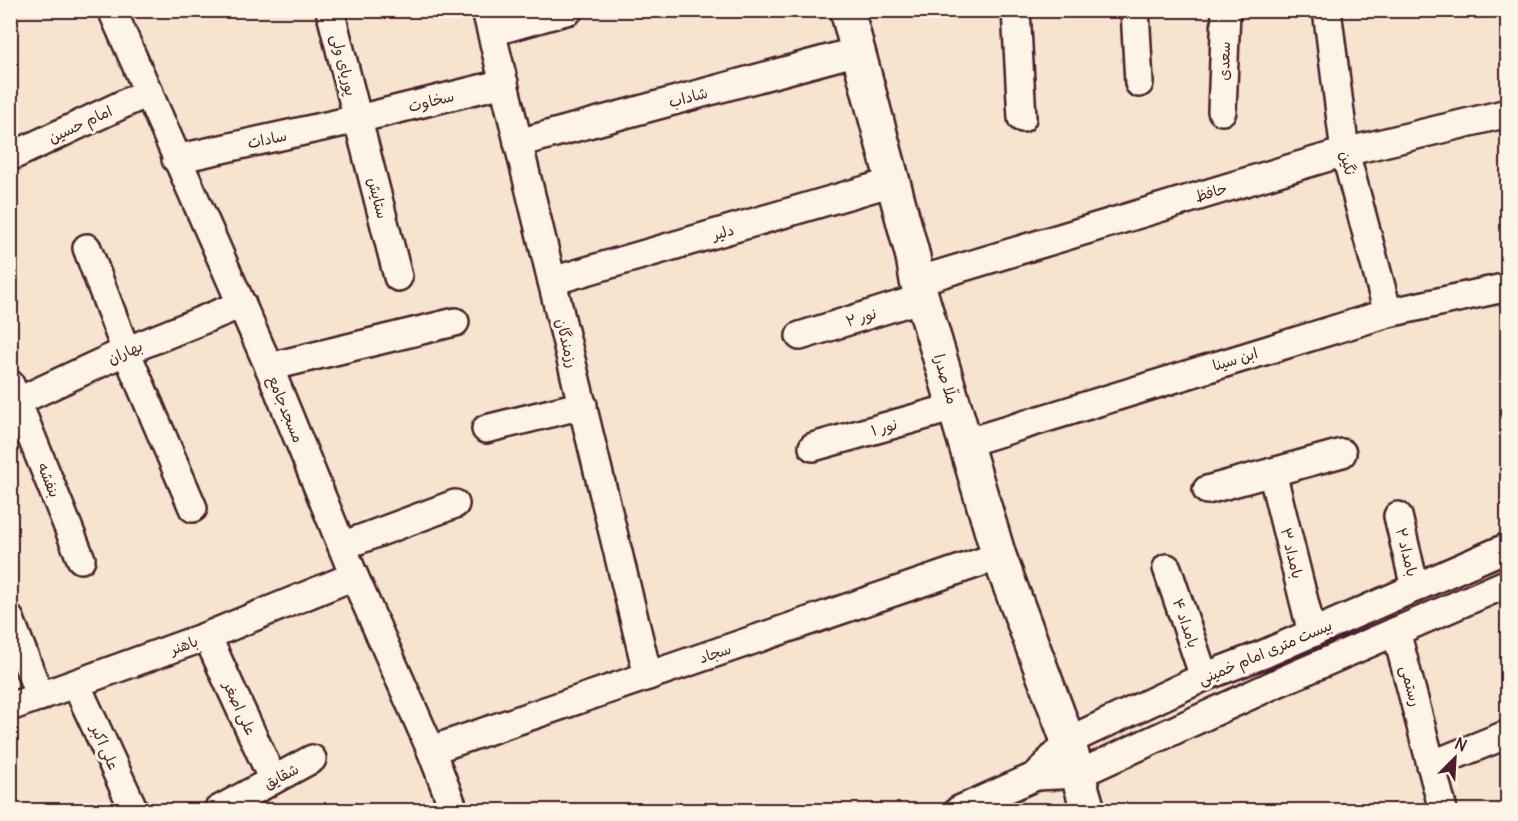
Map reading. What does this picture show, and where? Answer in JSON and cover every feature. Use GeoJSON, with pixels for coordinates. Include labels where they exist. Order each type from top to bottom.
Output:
{"type":"FeatureCollection","features":[{"type":"Feature","properties":{"kind":"street","name":"پوریای ولی"},"geometry":{"type":"LineString","coordinates":[[330,10],[358,119]]}},
{"type":"Feature","properties":{"kind":"street"},"geometry":{"type":"LineString","coordinates":[[489,21],[569,10]]}},
{"type":"Feature","properties":{"kind":"street","name":"ملّا صدرا"},"geometry":{"type":"LineString","coordinates":[[847,10],[920,289],[999,556],[1068,741],[1088,810]]}},
{"type":"Feature","properties":{"kind":"street"},"geometry":{"type":"LineString","coordinates":[[1016,10],[1022,118]]}},
{"type":"Feature","properties":{"kind":"street"},"geometry":{"type":"LineString","coordinates":[[1135,10],[1139,83]]}},
{"type":"Feature","properties":{"kind":"street","name":"سعدی"},"geometry":{"type":"LineString","coordinates":[[1222,111],[1226,10]]}},
{"type":"Feature","properties":{"kind":"street","name":"نگین"},"geometry":{"type":"LineString","coordinates":[[1328,10],[1345,152],[1388,313]]}},
{"type":"Feature","properties":{"kind":"street","name":"مسجدجامع"},"geometry":{"type":"LineString","coordinates":[[120,12],[176,159],[269,367],[354,576],[454,810]]}},
{"type":"Feature","properties":{"kind":"street","name":"رزمندگان"},"geometry":{"type":"LineString","coordinates":[[489,21],[648,676]]}},
{"type":"Feature","properties":{"kind":"street","name":"شاداب"},"geometry":{"type":"LineString","coordinates":[[518,143],[858,51]]}},
{"type":"Feature","properties":{"kind":"street","name":"سخاوت"},"geometry":{"type":"LineString","coordinates":[[358,119],[504,83]]}},
{"type":"Feature","properties":{"kind":"street","name":"امام حسین"},"geometry":{"type":"LineString","coordinates":[[10,157],[149,92]]}},
{"type":"Feature","properties":{"kind":"street","name":"حافظ"},"geometry":{"type":"LineString","coordinates":[[920,289],[1345,152],[1508,113]]}},
{"type":"Feature","properties":{"kind":"street","name":"سادات"},"geometry":{"type":"LineString","coordinates":[[176,159],[358,119]]}},
{"type":"Feature","properties":{"kind":"street","name":"ستایش"},"geometry":{"type":"LineString","coordinates":[[358,119],[398,277]]}},
{"type":"Feature","properties":{"kind":"street","name":"دلیر"},"geometry":{"type":"LineString","coordinates":[[552,281],[893,182]]}},
{"type":"Feature","properties":{"kind":"street"},"geometry":{"type":"LineString","coordinates":[[87,248],[126,351],[193,508]]}},
{"type":"Feature","properties":{"kind":"street","name":"ابن سینا"},"geometry":{"type":"LineString","coordinates":[[965,442],[1388,313],[1508,287]]}},
{"type":"Feature","properties":{"kind":"street","name":"نور ۲"},"geometry":{"type":"LineString","coordinates":[[800,336],[920,289]]}},
{"type":"Feature","properties":{"kind":"street","name":"بهاران"},"geometry":{"type":"LineString","coordinates":[[13,397],[242,304]]}},
{"type":"Feature","properties":{"kind":"street"},"geometry":{"type":"LineString","coordinates":[[269,367],[455,322]]}},
{"type":"Feature","properties":{"kind":"street","name":"بنفشه"},"geometry":{"type":"LineString","coordinates":[[13,397],[81,559]]}},
{"type":"Feature","properties":{"kind":"street"},"geometry":{"type":"LineString","coordinates":[[486,429],[583,405]]}},
{"type":"Feature","properties":{"kind":"street","name":"نور ۱"},"geometry":{"type":"LineString","coordinates":[[813,447],[955,407]]}},
{"type":"Feature","properties":{"kind":"street"},"geometry":{"type":"LineString","coordinates":[[1207,490],[1342,453]]}},
{"type":"Feature","properties":{"kind":"street","name":"بامداد ۳"},"geometry":{"type":"LineString","coordinates":[[1272,472],[1312,633]]}},
{"type":"Feature","properties":{"kind":"street"},"geometry":{"type":"LineString","coordinates":[[342,546],[456,504]]}},
{"type":"Feature","properties":{"kind":"street","name":"بامداد ۲"},"geometry":{"type":"LineString","coordinates":[[1398,516],[1415,588]]}},
{"type":"Feature","properties":{"kind":"street","name":"بیست متری امام خمینی"},"geometry":{"type":"LineString","coordinates":[[1036,776],[1068,741],[1204,677],[1264,654],[1508,547]]}},
{"type":"Feature","properties":{"kind":"street","name":"سجاد"},"geometry":{"type":"LineString","coordinates":[[430,750],[999,556]]}},
{"type":"Feature","properties":{"kind":"street","name":"بامداد ۴"},"geometry":{"type":"LineString","coordinates":[[1167,568],[1204,677]]}},
{"type":"Feature","properties":{"kind":"street","name":"باهنر"},"geometry":{"type":"LineString","coordinates":[[10,707],[207,636],[354,576]]}},
{"type":"Feature","properties":{"kind":"street","name":"بیست متری امام خمینی"},"geometry":{"type":"LineString","coordinates":[[959,810],[1036,776],[1079,774],[1276,683],[1508,583]]}},
{"type":"Feature","properties":{"kind":"street"},"geometry":{"type":"LineString","coordinates":[[10,618],[40,697]]}},
{"type":"Feature","properties":{"kind":"street","name":"رستمی"},"geometry":{"type":"LineString","coordinates":[[1396,631],[1443,810]]}},
{"type":"Feature","properties":{"kind":"street","name":"علی اصغر"},"geometry":{"type":"LineString","coordinates":[[207,636],[273,780]]}},
{"type":"Feature","properties":{"kind":"street","name":"علی اکبر"},"geometry":{"type":"LineString","coordinates":[[76,684],[134,810]]}},
{"type":"Feature","properties":{"kind":"street"},"geometry":{"type":"LineString","coordinates":[[1431,765],[1508,734]]}},
{"type":"Feature","properties":{"kind":"street","name":"شقایق"},"geometry":{"type":"LineString","coordinates":[[218,810],[312,759]]}}]}
